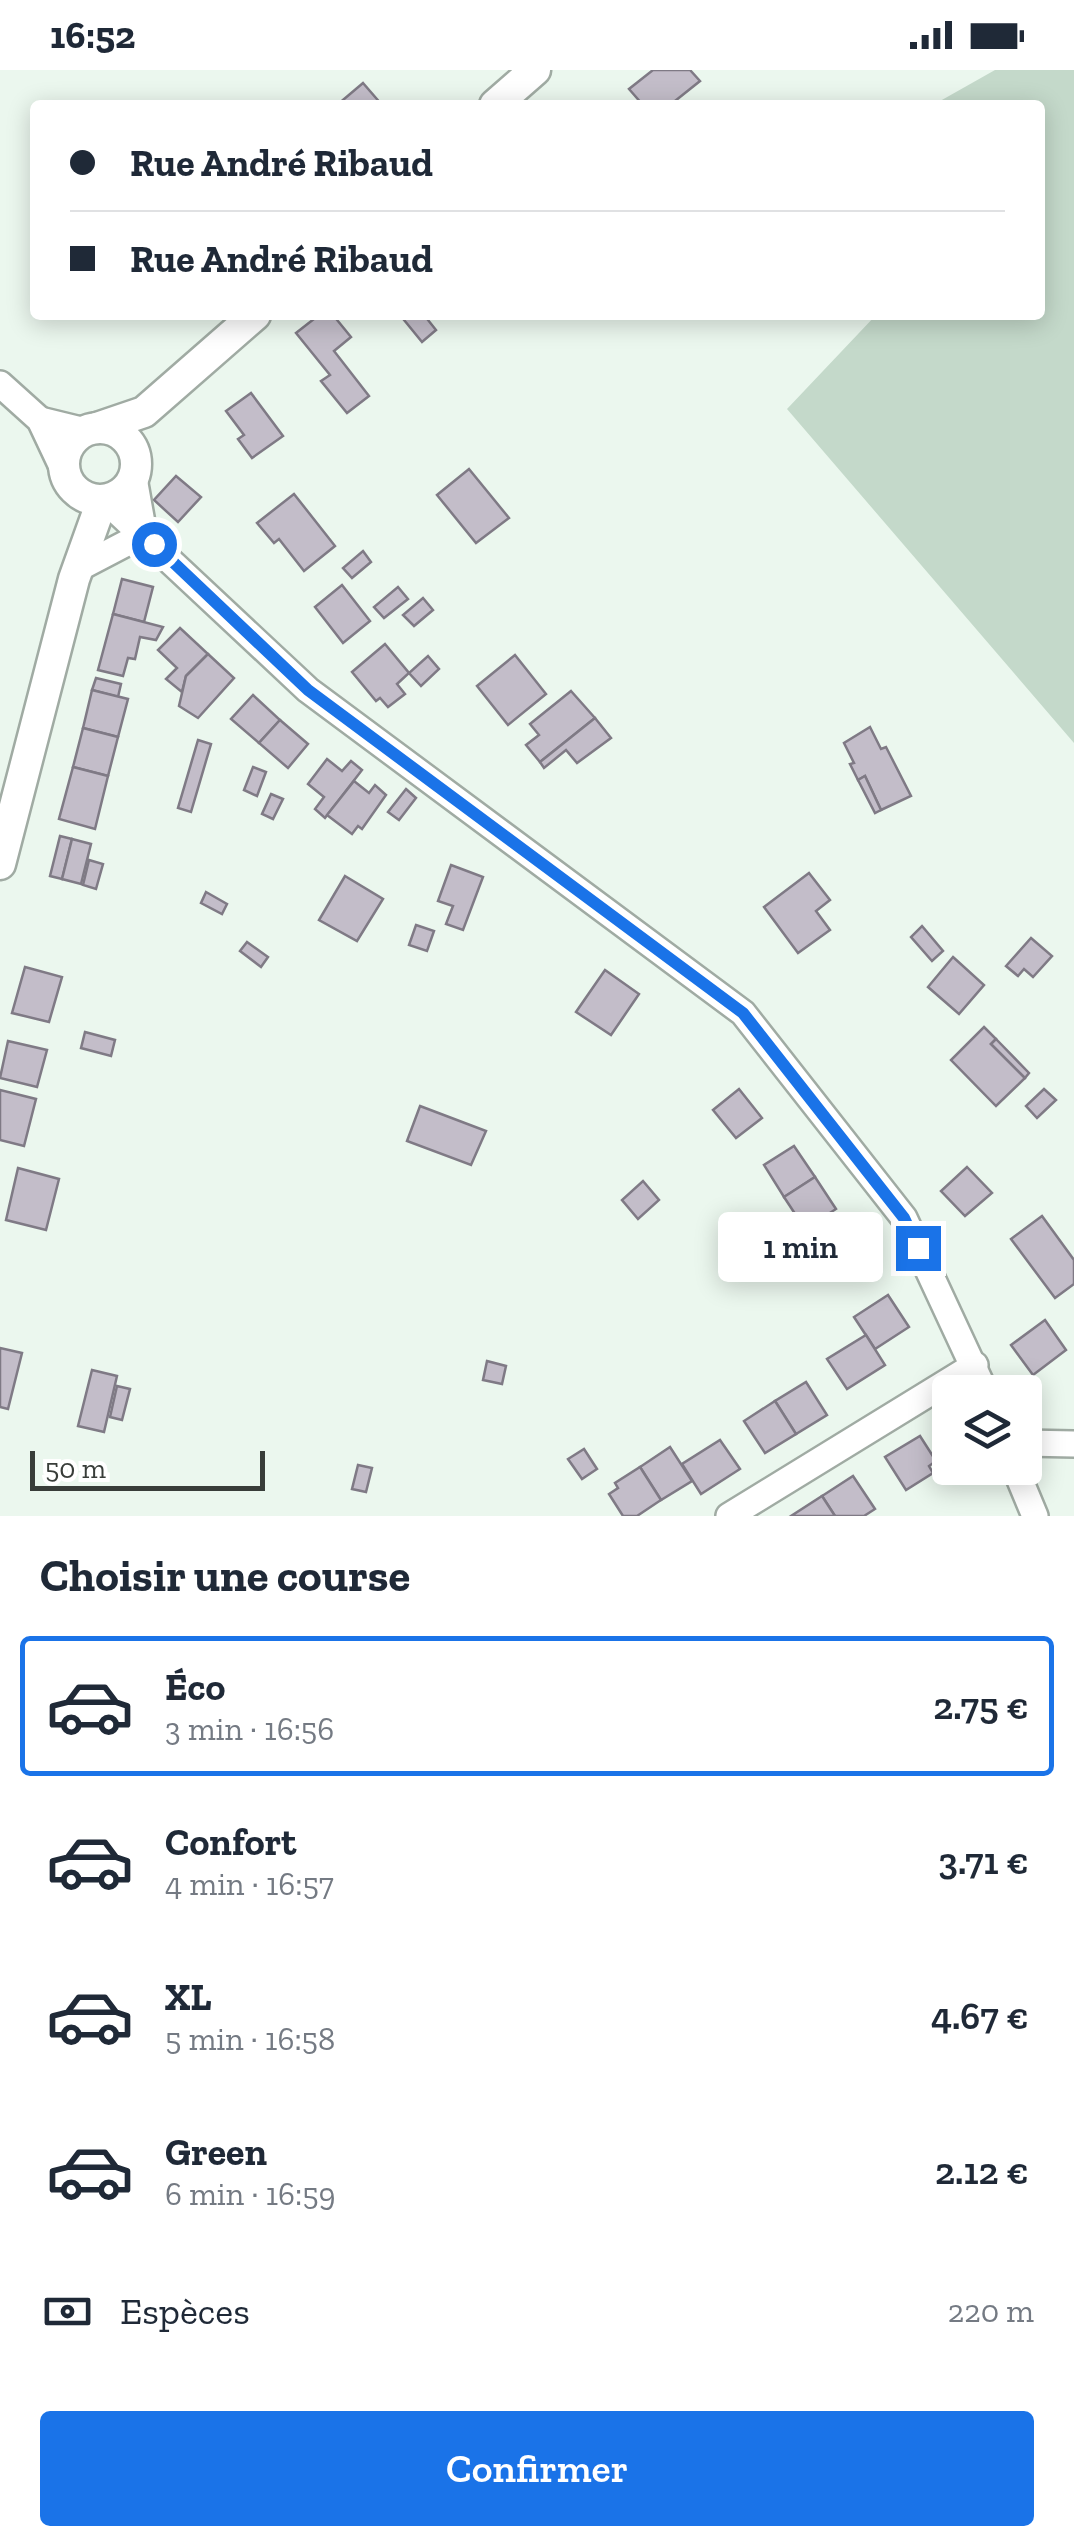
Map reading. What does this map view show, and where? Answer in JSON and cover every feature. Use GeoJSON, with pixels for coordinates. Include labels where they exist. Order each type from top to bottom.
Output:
{"type":"FeatureCollection","features":[{"type":"Feature","properties":{"kind":"street"},"geometry":{"type":"LineString","coordinates":[[501,100],[535,70]]}},
{"type":"Feature","properties":{"kind":"street"},"geometry":{"type":"LineString","coordinates":[[0,864],[79,568],[87,492],[67,448],[91,430],[144,412],[249,320]]}},
{"type":"Feature","properties":{"kind":"street"},"geometry":{"type":"LineString","coordinates":[[0,384],[40,420],[87,492],[144,534],[308,690],[743,1013],[904,1218],[979,1375]]}},
{"type":"Feature","properties":{"kind":"street"},"geometry":{"type":"LineString","coordinates":[[131,445],[144,412]]}},
{"type":"Feature","properties":{"kind":"street"},"geometry":{"type":"LineString","coordinates":[[40,420],[116,431],[131,445],[136,455],[134,478],[144,534]]}},
{"type":"Feature","properties":{"kind":"street"},"geometry":{"type":"LineString","coordinates":[[87,492],[128,489],[134,478]]}},
{"type":"Feature","properties":{"kind":"street"},"geometry":{"type":"LineString","coordinates":[[79,568],[144,534]]}},
{"type":"Feature","properties":{"kind":"street"},"geometry":{"type":"LineString","coordinates":[[730,1516],[975,1365]]}},
{"type":"Feature","properties":{"kind":"street"},"geometry":{"type":"LineString","coordinates":[[1042,1443],[1074,1444]]}},
{"type":"Feature","properties":{"kind":"street"},"geometry":{"type":"LineString","coordinates":[[1022,1485],[1035,1516]]}},
{"type":"Feature","properties":{"kind":"green space"},"geometry":{"type":"Polygon","coordinates":[[[995,70],[1074,70],[1074,743],[787,409],[871,320],[1045,320],[1045,100],[942,100],[995,70]]]}},
{"type":"Feature","properties":{"kind":"building"},"geometry":{"type":"Polygon","coordinates":[[[653,70],[690,70],[700,81],[676,100],[639,100],[629,89],[653,70]]]}},
{"type":"Feature","properties":{"kind":"building"},"geometry":{"type":"Polygon","coordinates":[[[363,83],[378,100],[343,100],[363,83]]]}},
{"type":"Feature","properties":{"kind":"building"},"geometry":{"type":"Polygon","coordinates":[[[313,320],[337,320],[351,337],[334,351],[369,396],[347,413],[321,381],[330,375],[296,333],[313,320]]]}},
{"type":"Feature","properties":{"kind":"building"},"geometry":{"type":"Polygon","coordinates":[[[404,320],[428,320],[436,330],[422,342],[404,320]]]}},
{"type":"Feature","properties":{"kind":"building"},"geometry":{"type":"Polygon","coordinates":[[[251,393],[283,436],[252,458],[238,439],[244,435],[226,411],[251,393]]]}},
{"type":"Feature","properties":{"kind":"building"},"geometry":{"type":"Polygon","coordinates":[[[469,469],[509,518],[476,543],[437,495],[469,469]]]}},
{"type":"Feature","properties":{"kind":"building"},"geometry":{"type":"Polygon","coordinates":[[[176,476],[201,497],[178,522],[154,500],[176,476]]]}},
{"type":"Feature","properties":{"kind":"building"},"geometry":{"type":"Polygon","coordinates":[[[294,494],[335,546],[304,571],[279,539],[274,543],[257,523],[294,494]]]}},
{"type":"Feature","properties":{"kind":"building"},"geometry":{"type":"Polygon","coordinates":[[[363,551],[371,562],[352,578],[343,568],[363,551]]]}},
{"type":"Feature","properties":{"kind":"building"},"geometry":{"type":"Polygon","coordinates":[[[122,579],[153,587],[144,622],[113,614],[122,579]]]}},
{"type":"Feature","properties":{"kind":"building"},"geometry":{"type":"Polygon","coordinates":[[[342,585],[370,621],[343,643],[315,607],[342,585]]]}},
{"type":"Feature","properties":{"kind":"building"},"geometry":{"type":"Polygon","coordinates":[[[398,587],[408,599],[384,618],[374,607],[398,587]]]}},
{"type":"Feature","properties":{"kind":"building"},"geometry":{"type":"Polygon","coordinates":[[[423,598],[433,610],[414,626],[403,615],[423,598]]]}},
{"type":"Feature","properties":{"kind":"building"},"geometry":{"type":"Polygon","coordinates":[[[113,614],[163,627],[156,640],[140,637],[135,659],[128,658],[123,676],[98,670],[113,614]]]}},
{"type":"Feature","properties":{"kind":"building"},"geometry":{"type":"Polygon","coordinates":[[[180,628],[208,654],[186,676],[182,692],[166,679],[177,668],[158,650],[180,628]]]}},
{"type":"Feature","properties":{"kind":"building"},"geometry":{"type":"Polygon","coordinates":[[[385,644],[409,673],[397,684],[405,694],[388,707],[380,698],[376,701],[352,672],[385,644]]]}},
{"type":"Feature","properties":{"kind":"building"},"geometry":{"type":"Polygon","coordinates":[[[208,654],[234,678],[198,718],[179,706],[186,676],[208,654]]]}},
{"type":"Feature","properties":{"kind":"building"},"geometry":{"type":"Polygon","coordinates":[[[515,655],[546,694],[508,725],[477,686],[515,655]]]}},
{"type":"Feature","properties":{"kind":"building"},"geometry":{"type":"Polygon","coordinates":[[[428,656],[439,669],[421,686],[409,673],[428,656]]]}},
{"type":"Feature","properties":{"kind":"building"},"geometry":{"type":"Polygon","coordinates":[[[96,678],[121,684],[118,697],[92,690],[96,678]]]}},
{"type":"Feature","properties":{"kind":"building"},"geometry":{"type":"Polygon","coordinates":[[[92,690],[128,699],[118,737],[83,728],[92,690]]]}},
{"type":"Feature","properties":{"kind":"building"},"geometry":{"type":"Polygon","coordinates":[[[571,691],[595,718],[540,762],[526,745],[539,735],[530,724],[571,691]]]}},
{"type":"Feature","properties":{"kind":"building"},"geometry":{"type":"Polygon","coordinates":[[[253,695],[280,720],[259,743],[231,719],[253,695]]]}},
{"type":"Feature","properties":{"kind":"building"},"geometry":{"type":"Polygon","coordinates":[[[595,718],[611,738],[577,763],[566,750],[544,768],[540,762],[595,718]]]}},
{"type":"Feature","properties":{"kind":"building"},"geometry":{"type":"Polygon","coordinates":[[[280,720],[308,744],[288,768],[259,743],[280,720]]]}},
{"type":"Feature","properties":{"kind":"building"},"geometry":{"type":"Polygon","coordinates":[[[870,727],[881,749],[886,747],[911,796],[881,810],[865,776],[858,780],[844,743],[870,727]]]}},
{"type":"Feature","properties":{"kind":"building"},"geometry":{"type":"Polygon","coordinates":[[[83,728],[118,737],[108,776],[73,767],[83,728]]]}},
{"type":"Feature","properties":{"kind":"building"},"geometry":{"type":"Polygon","coordinates":[[[198,740],[211,744],[191,812],[178,808],[198,740]]]}},
{"type":"Feature","properties":{"kind":"building"},"geometry":{"type":"Polygon","coordinates":[[[327,759],[342,771],[351,761],[362,770],[325,818],[315,809],[324,797],[308,784],[327,759]]]}},
{"type":"Feature","properties":{"kind":"building"},"geometry":{"type":"Polygon","coordinates":[[[73,767],[108,776],[95,829],[59,819],[73,767]]]}},
{"type":"Feature","properties":{"kind":"building"},"geometry":{"type":"Polygon","coordinates":[[[253,767],[266,772],[257,796],[244,790],[253,767]]]}},
{"type":"Feature","properties":{"kind":"building"},"geometry":{"type":"Polygon","coordinates":[[[865,776],[881,810],[875,813],[858,780],[865,776]]]}},
{"type":"Feature","properties":{"kind":"building"},"geometry":{"type":"Polygon","coordinates":[[[354,781],[369,793],[375,785],[386,795],[362,829],[358,826],[352,834],[327,815],[354,781]]]}},
{"type":"Feature","properties":{"kind":"building"},"geometry":{"type":"Polygon","coordinates":[[[406,789],[416,798],[399,820],[388,812],[406,789]]]}},
{"type":"Feature","properties":{"kind":"building"},"geometry":{"type":"Polygon","coordinates":[[[271,794],[283,799],[273,819],[262,814],[271,794]]]}},
{"type":"Feature","properties":{"kind":"building"},"geometry":{"type":"Polygon","coordinates":[[[60,836],[72,839],[62,879],[50,876],[60,836]]]}},
{"type":"Feature","properties":{"kind":"building"},"geometry":{"type":"Polygon","coordinates":[[[72,839],[91,844],[81,884],[62,879],[72,839]]]}},
{"type":"Feature","properties":{"kind":"building"},"geometry":{"type":"Polygon","coordinates":[[[89,860],[103,864],[96,889],[83,885],[89,860]]]}},
{"type":"Feature","properties":{"kind":"building"},"geometry":{"type":"Polygon","coordinates":[[[451,865],[483,877],[463,930],[446,924],[453,906],[438,901],[451,865]]]}},
{"type":"Feature","properties":{"kind":"building"},"geometry":{"type":"Polygon","coordinates":[[[809,873],[830,900],[816,911],[830,930],[798,953],[764,907],[809,873]]]}},
{"type":"Feature","properties":{"kind":"building"},"geometry":{"type":"Polygon","coordinates":[[[345,876],[383,899],[357,941],[319,920],[345,876]]]}},
{"type":"Feature","properties":{"kind":"building"},"geometry":{"type":"Polygon","coordinates":[[[206,892],[227,904],[222,914],[201,903],[206,892]]]}},
{"type":"Feature","properties":{"kind":"building"},"geometry":{"type":"Polygon","coordinates":[[[416,925],[434,931],[427,951],[409,945],[416,925]]]}},
{"type":"Feature","properties":{"kind":"building"},"geometry":{"type":"Polygon","coordinates":[[[922,926],[943,951],[932,961],[911,937],[922,926]]]}},
{"type":"Feature","properties":{"kind":"building"},"geometry":{"type":"Polygon","coordinates":[[[1031,938],[1052,956],[1033,977],[1024,969],[1018,976],[1006,966],[1031,938]]]}},
{"type":"Feature","properties":{"kind":"building"},"geometry":{"type":"Polygon","coordinates":[[[247,942],[268,957],[261,967],[240,951],[247,942]]]}},
{"type":"Feature","properties":{"kind":"building"},"geometry":{"type":"Polygon","coordinates":[[[953,957],[984,985],[959,1014],[928,987],[953,957]]]}},
{"type":"Feature","properties":{"kind":"building"},"geometry":{"type":"Polygon","coordinates":[[[25,967],[62,977],[49,1022],[12,1013],[25,967]]]}},
{"type":"Feature","properties":{"kind":"building"},"geometry":{"type":"Polygon","coordinates":[[[605,970],[639,994],[611,1035],[576,1012],[605,970]]]}},
{"type":"Feature","properties":{"kind":"building"},"geometry":{"type":"Polygon","coordinates":[[[984,1027],[996,1039],[991,1044],[1025,1078],[996,1106],[951,1060],[984,1027]]]}},
{"type":"Feature","properties":{"kind":"building"},"geometry":{"type":"Polygon","coordinates":[[[85,1032],[115,1040],[111,1056],[81,1048],[85,1032]]]}},
{"type":"Feature","properties":{"kind":"building"},"geometry":{"type":"Polygon","coordinates":[[[996,1039],[1029,1073],[1025,1078],[991,1044],[996,1039]]]}},
{"type":"Feature","properties":{"kind":"building"},"geometry":{"type":"Polygon","coordinates":[[[8,1041],[47,1050],[37,1087],[0,1078],[8,1041]]]}},
{"type":"Feature","properties":{"kind":"building"},"geometry":{"type":"Polygon","coordinates":[[[739,1089],[762,1118],[736,1138],[713,1110],[739,1089]]]}},
{"type":"Feature","properties":{"kind":"building"},"geometry":{"type":"Polygon","coordinates":[[[1044,1089],[1056,1100],[1037,1118],[1026,1106],[1044,1089]]]}},
{"type":"Feature","properties":{"kind":"building"},"geometry":{"type":"Polygon","coordinates":[[[0,1090],[36,1099],[24,1146],[0,1140],[0,1090]]]}},
{"type":"Feature","properties":{"kind":"building"},"geometry":{"type":"Polygon","coordinates":[[[420,1106],[486,1131],[471,1165],[407,1141],[420,1106]]]}},
{"type":"Feature","properties":{"kind":"building"},"geometry":{"type":"Polygon","coordinates":[[[794,1146],[815,1177],[784,1197],[764,1165],[794,1146]]]}},
{"type":"Feature","properties":{"kind":"building"},"geometry":{"type":"Polygon","coordinates":[[[967,1167],[992,1193],[965,1216],[941,1191],[967,1167]]]}},
{"type":"Feature","properties":{"kind":"building"},"geometry":{"type":"Polygon","coordinates":[[[18,1168],[59,1179],[46,1230],[6,1220],[18,1168]]]}},
{"type":"Feature","properties":{"kind":"building"},"geometry":{"type":"Polygon","coordinates":[[[815,1177],[836,1209],[805,1229],[784,1197],[815,1177]]]}},
{"type":"Feature","properties":{"kind":"building"},"geometry":{"type":"Polygon","coordinates":[[[643,1181],[659,1200],[638,1219],[622,1200],[643,1181]]]}},
{"type":"Feature","properties":{"kind":"building"},"geometry":{"type":"Polygon","coordinates":[[[1042,1216],[1074,1260],[1074,1284],[1055,1298],[1011,1239],[1042,1216]]]}},
{"type":"Feature","properties":{"kind":"building"},"geometry":{"type":"Polygon","coordinates":[[[845,1245],[854,1258],[834,1272],[826,1259],[845,1245]]]}},
{"type":"Feature","properties":{"kind":"building"},"geometry":{"type":"Polygon","coordinates":[[[888,1295],[909,1327],[875,1349],[854,1317],[888,1295]]]}},
{"type":"Feature","properties":{"kind":"building"},"geometry":{"type":"Polygon","coordinates":[[[1045,1320],[1066,1350],[1033,1375],[1011,1345],[1045,1320]]]}},
{"type":"Feature","properties":{"kind":"building"},"geometry":{"type":"Polygon","coordinates":[[[866,1335],[885,1365],[847,1389],[827,1359],[866,1335]]]}},
{"type":"Feature","properties":{"kind":"building"},"geometry":{"type":"Polygon","coordinates":[[[0,1348],[22,1353],[8,1409],[0,1407],[0,1348]]]}},
{"type":"Feature","properties":{"kind":"building"},"geometry":{"type":"Polygon","coordinates":[[[487,1361],[506,1366],[502,1384],[483,1380],[487,1361]]]}},
{"type":"Feature","properties":{"kind":"building"},"geometry":{"type":"Polygon","coordinates":[[[92,1370],[117,1376],[104,1432],[78,1426],[92,1370]]]}},
{"type":"Feature","properties":{"kind":"building"},"geometry":{"type":"Polygon","coordinates":[[[806,1382],[827,1415],[796,1434],[775,1401],[806,1382]]]}},
{"type":"Feature","properties":{"kind":"building"},"geometry":{"type":"Polygon","coordinates":[[[117,1386],[130,1389],[122,1420],[110,1417],[117,1386]]]}},
{"type":"Feature","properties":{"kind":"building"},"geometry":{"type":"Polygon","coordinates":[[[775,1401],[796,1434],[765,1453],[744,1421],[775,1401]]]}},
{"type":"Feature","properties":{"kind":"building"},"geometry":{"type":"Polygon","coordinates":[[[920,1436],[932,1455],[932,1474],[906,1490],[885,1457],[920,1436]]]}},
{"type":"Feature","properties":{"kind":"building"},"geometry":{"type":"Polygon","coordinates":[[[720,1440],[740,1469],[701,1494],[682,1464],[720,1440]]]}},
{"type":"Feature","properties":{"kind":"building"},"geometry":{"type":"Polygon","coordinates":[[[670,1447],[692,1481],[661,1500],[640,1467],[670,1447]]]}},
{"type":"Feature","properties":{"kind":"building"},"geometry":{"type":"Polygon","coordinates":[[[584,1449],[597,1469],[582,1479],[568,1459],[584,1449]]]}},
{"type":"Feature","properties":{"kind":"building"},"geometry":{"type":"Polygon","coordinates":[[[358,1465],[372,1468],[366,1492],[352,1489],[358,1465]]]}},
{"type":"Feature","properties":{"kind":"building"},"geometry":{"type":"Polygon","coordinates":[[[640,1467],[661,1500],[637,1516],[623,1516],[609,1494],[618,1488],[615,1483],[640,1467]]]}},
{"type":"Feature","properties":{"kind":"building"},"geometry":{"type":"Polygon","coordinates":[[[853,1476],[875,1509],[864,1516],[835,1516],[822,1496],[853,1476]]]}},
{"type":"Feature","properties":{"kind":"building"},"geometry":{"type":"Polygon","coordinates":[[[822,1496],[835,1516],[791,1516],[822,1496]]]}},
{"type":"Feature","properties":{"kind":"route"},"geometry":{"type":"LineString","coordinates":[[154,544],[308,690],[743,1013],[904,1218],[918,1248]]}}]}
